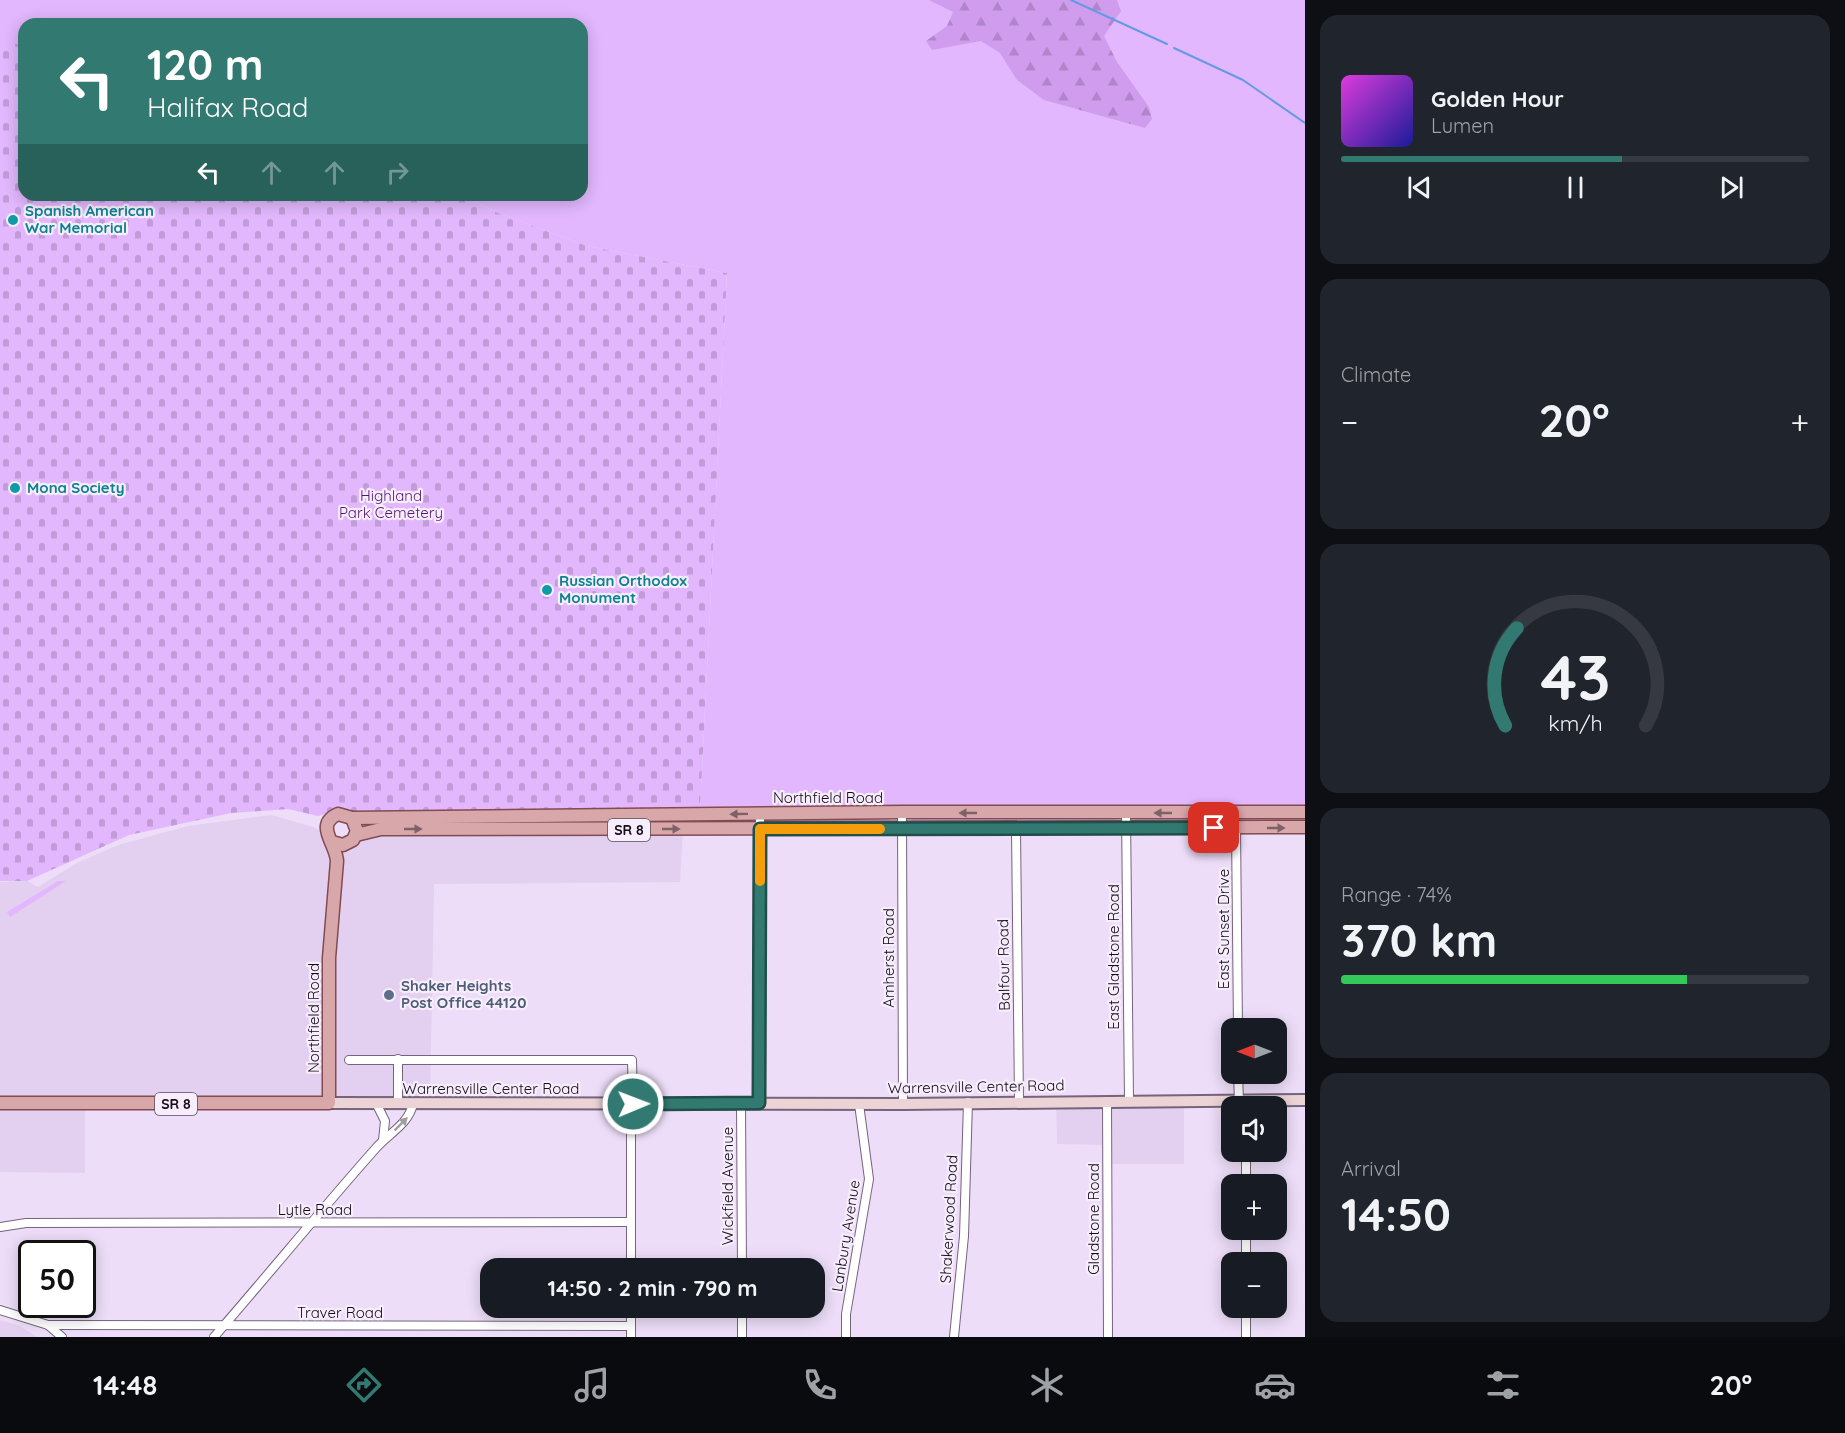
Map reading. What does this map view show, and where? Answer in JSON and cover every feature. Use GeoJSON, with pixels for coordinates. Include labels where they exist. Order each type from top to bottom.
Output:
{"type":"FeatureCollection","features":[{"type":"Feature","properties":{"kind":"main road","name":"Northfield Road"},"geometry":{"type":"LineString","coordinates":[[352,818],[902,812],[1305,812]]}},
{"type":"Feature","properties":{"kind":"main road","name":"SR 8"},"geometry":{"type":"LineString","coordinates":[[332,842],[326,830],[330,818],[341,814],[352,818]]}},
{"type":"Feature","properties":{"kind":"main road"},"geometry":{"type":"LineString","coordinates":[[332,842],[342,845],[353,838],[356,827],[352,818]]}},
{"type":"Feature","properties":{"kind":"main road","name":"Northfield Road"},"geometry":{"type":"LineString","coordinates":[[331,933],[353,838],[381,829],[1305,827]]}},
{"type":"Feature","properties":{"kind":"main road","name":"Northfield Road"},"geometry":{"type":"LineString","coordinates":[[329,1103],[331,933],[337,861],[332,842]]}},
{"type":"Feature","properties":{"kind":"main road","name":"Warrensville Center Road"},"geometry":{"type":"LineString","coordinates":[[1287,1101],[1305,1100]]}},
{"type":"Feature","properties":{"kind":"main road","name":"Warrensville Center Road"},"geometry":{"type":"LineString","coordinates":[[0,1103],[1221,1103]]}},
{"type":"Feature","properties":{"kind":"street","name":"Amherst Road"},"geometry":{"type":"LineString","coordinates":[[902,812],[903,1104]]}},
{"type":"Feature","properties":{"kind":"street"},"geometry":{"type":"LineString","coordinates":[[759,1103],[760,813]]}},
{"type":"Feature","properties":{"kind":"street","name":"East Gladstone Road"},"geometry":{"type":"LineString","coordinates":[[1126,813],[1129,1101]]}},
{"type":"Feature","properties":{"kind":"street","name":"East Sunset Drive"},"geometry":{"type":"LineString","coordinates":[[1236,828],[1238,1018]]}},
{"type":"Feature","properties":{"kind":"street","name":"Balfour Road"},"geometry":{"type":"LineString","coordinates":[[1016,829],[1018,1101]]}},
{"type":"Feature","properties":{"kind":"street"},"geometry":{"type":"LineString","coordinates":[[398,1059],[398,1104]]}},
{"type":"Feature","properties":{"kind":"street","name":"Warrensville Center Road"},"geometry":{"type":"LineString","coordinates":[[350,1060],[632,1060],[633,1104]]}},
{"type":"Feature","properties":{"kind":"street","name":"Gladstone Road"},"geometry":{"type":"LineString","coordinates":[[1107,1101],[1108,1337]]}},
{"type":"Feature","properties":{"kind":"street","name":"Shakerwood Road"},"geometry":{"type":"LineString","coordinates":[[954,1337],[964,1236],[968,1102]]}},
{"type":"Feature","properties":{"kind":"street"},"geometry":{"type":"LineString","coordinates":[[376,1103],[385,1121],[383,1140]]}},
{"type":"Feature","properties":{"kind":"street"},"geometry":{"type":"LineString","coordinates":[[214,1337],[309,1223],[383,1140],[407,1120],[413,1104]]}},
{"type":"Feature","properties":{"kind":"street"},"geometry":{"type":"LineString","coordinates":[[614,1104],[625,1113],[631,1126]]}},
{"type":"Feature","properties":{"kind":"street"},"geometry":{"type":"LineString","coordinates":[[631,1258],[631,1126],[636,1113],[647,1104]]}},
{"type":"Feature","properties":{"kind":"street","name":"Wickfield Avenue"},"geometry":{"type":"LineString","coordinates":[[741,1104],[742,1258]]}},
{"type":"Feature","properties":{"kind":"street","name":"Lanbury Avenue"},"geometry":{"type":"LineString","coordinates":[[846,1337],[846,1314],[869,1179],[859,1104]]}},
{"type":"Feature","properties":{"kind":"street","name":"Lytle Road"},"geometry":{"type":"LineString","coordinates":[[0,1227],[26,1223],[631,1222]]}},
{"type":"Feature","properties":{"kind":"street"},"geometry":{"type":"LineString","coordinates":[[0,1310],[48,1325],[62,1337]]}},
{"type":"Feature","properties":{"kind":"street"},"geometry":{"type":"LineString","coordinates":[[631,1318],[632,1337]]}},
{"type":"Feature","properties":{"kind":"street"},"geometry":{"type":"LineString","coordinates":[[742,1318],[742,1337]]}},
{"type":"Feature","properties":{"kind":"street"},"geometry":{"type":"LineString","coordinates":[[1246,1318],[1246,1337]]}},
{"type":"Feature","properties":{"kind":"street","name":"Traver Road"},"geometry":{"type":"LineString","coordinates":[[48,1325],[631,1326]]}},
{"type":"Feature","properties":{"kind":"shaded area"},"geometry":{"type":"Polygon","coordinates":[[[271,815],[313,827],[326,834],[335,844],[356,835],[683,829],[680,882],[434,884],[430,1104],[85,1105],[85,1173],[0,1172],[0,882],[27,881],[38,887],[77,863],[118,845],[188,826],[271,815]]]}},
{"type":"Feature","properties":{"kind":"shaded area"},"geometry":{"type":"Polygon","coordinates":[[[1056,1101],[1184,1101],[1184,1164],[1108,1164],[1107,1145],[1057,1144],[1056,1101]]]}},
{"type":"Feature","properties":{"kind":"shaded area"},"geometry":{"type":"Polygon","coordinates":[[[0,1320],[20,1326],[37,1337],[0,1337],[0,1320]]]}},
{"type":"Feature","properties":{"kind":"green space"},"geometry":{"type":"Polygon","coordinates":[[[0,0],[1305,0],[1305,806],[700,809],[727,273],[587,246],[498,213],[473,201],[588,201],[588,18],[18,18],[18,45],[0,44],[0,0]]]}},
{"type":"Feature","properties":{"kind":"green space"},"geometry":{"type":"Polygon","coordinates":[[[929,0],[1117,0],[1121,11],[1104,36],[1117,62],[1149,107],[1152,119],[1145,128],[1044,100],[1017,80],[1000,53],[981,41],[932,50],[926,41],[947,26],[953,12],[929,0]]]}},
{"type":"Feature","properties":{"kind":"green space","name":"Highland Park Cemetery"},"geometry":{"type":"Polygon","coordinates":[[[0,44],[18,44],[18,201],[473,201],[498,213],[587,246],[727,273],[700,809],[500,810],[364,817],[341,810],[318,816],[288,809],[231,813],[129,835],[27,881],[0,881],[0,44]]]}},
{"type":"Feature","properties":{"kind":"green space"},"geometry":{"type":"Polygon","coordinates":[[[1114,817],[1117,821],[1114,824],[911,824],[911,818],[1114,817]]]}},
{"type":"Feature","properties":{"kind":"green space"},"geometry":{"type":"Polygon","coordinates":[[[1138,817],[1305,817],[1305,823],[1135,823],[1138,817]]]}},
{"type":"Feature","properties":{"kind":"green space"},"geometry":{"type":"Polygon","coordinates":[[[749,818],[749,825],[524,823],[533,822],[749,818]]]}},
{"type":"Feature","properties":{"kind":"green space"},"geometry":{"type":"Polygon","coordinates":[[[888,818],[891,823],[768,824],[768,820],[888,818]]]}},
{"type":"Feature","properties":{"kind":"green space"},"geometry":{"type":"Polygon","coordinates":[[[58,881],[66,881],[10,917],[7,912],[58,881]]]}},
{"type":"Feature","properties":{"kind":"waterway"},"geometry":{"type":"LineString","coordinates":[[1071,0],[1167,44]]}},
{"type":"Feature","properties":{"kind":"waterway"},"geometry":{"type":"LineString","coordinates":[[1174,48],[1243,80],[1305,123]]}},
{"type":"Feature","properties":{"kind":"slow traffic"},"geometry":{"type":"LineString","coordinates":[[760,881],[760,829],[880,829]]}},
{"type":"Feature","properties":{"kind":"place","name":"Spanish American War Memorial"},"geometry":{"type":"Point","coordinates":[13,220]}},
{"type":"Feature","properties":{"kind":"place","name":"Mona Society"},"geometry":{"type":"Point","coordinates":[15,488]}},
{"type":"Feature","properties":{"kind":"place","name":"Russian Orthodox Monument"},"geometry":{"type":"Point","coordinates":[547,590]}},
{"type":"Feature","properties":{"kind":"place","name":"Shaker Heights Post Office 44120"},"geometry":{"type":"Point","coordinates":[389,995]}},
{"type":"Feature","properties":{"kind":"route"},"geometry":{"type":"LineString","coordinates":[[633,1104],[759,1103],[760,829],[1214,828]]}}]}
